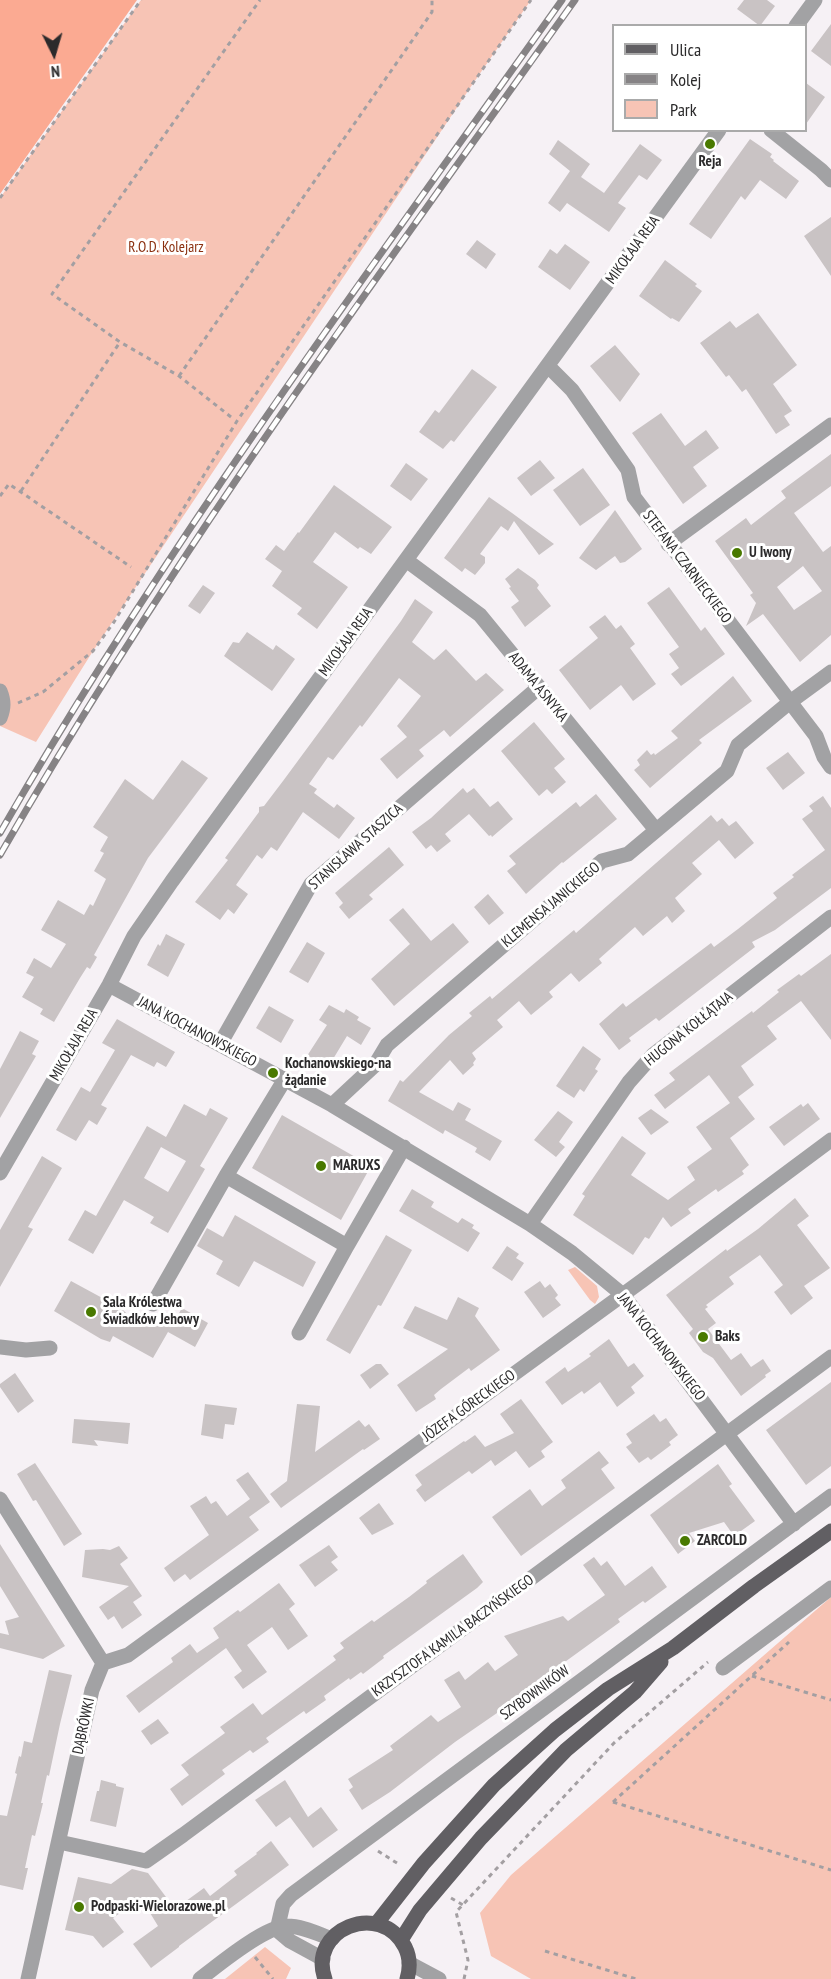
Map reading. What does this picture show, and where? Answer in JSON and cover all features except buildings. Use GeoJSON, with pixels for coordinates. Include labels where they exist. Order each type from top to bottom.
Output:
{"type":"FeatureCollection","features":[{"type":"Feature","properties":{"kind":"main road"},"geometry":{"type":"LineString","coordinates":[[376,1924],[414,1874],[494,1785],[555,1730],[608,1689],[673,1648],[754,1586],[831,1532]]}},
{"type":"Feature","properties":{"kind":"main road"},"geometry":{"type":"LineString","coordinates":[[401,1940],[420,1910],[481,1838],[566,1750],[635,1692],[673,1648]]}},
{"type":"Feature","properties":{"kind":"main road"},"geometry":{"type":"LineString","coordinates":[[325,1979],[323,1959],[332,1939],[341,1930],[364,1923],[386,1927],[401,1940],[409,1963],[407,1979]]}},
{"type":"Feature","properties":{"kind":"street"},"geometry":{"type":"LineString","coordinates":[[797,24],[815,0]]}},
{"type":"Feature","properties":{"kind":"street","name":"MIKOŁAJA REJA"},"geometry":{"type":"LineString","coordinates":[[0,1173],[109,985],[134,936],[171,881],[719,132]]}},
{"type":"Feature","properties":{"kind":"street"},"geometry":{"type":"LineString","coordinates":[[774,132],[831,180]]}},
{"type":"Feature","properties":{"kind":"street","name":"STEFANA CZARNIECKIEGO"},"geometry":{"type":"LineString","coordinates":[[548,366],[572,390],[628,470],[634,497],[816,736],[824,757],[831,767]]}},
{"type":"Feature","properties":{"kind":"street"},"geometry":{"type":"LineString","coordinates":[[668,544],[831,425]]}},
{"type":"Feature","properties":{"kind":"street","name":"ADAMA ASNYKA"},"geometry":{"type":"LineString","coordinates":[[406,560],[480,615],[656,830]]}},
{"type":"Feature","properties":{"kind":"street","name":"KLEMENSA JANICKIEGO"},"geometry":{"type":"LineString","coordinates":[[332,1105],[375,1065],[387,1045],[602,861],[628,855],[727,771],[738,745],[831,672]]}},
{"type":"Feature","properties":{"kind":"street","name":"STANISŁAWA STASZICA"},"geometry":{"type":"LineString","coordinates":[[220,1044],[311,884],[538,688]]}},
{"type":"Feature","properties":{"kind":"street"},"geometry":{"type":"LineString","coordinates":[[0,691],[3,700],[2,713]]}},
{"type":"Feature","properties":{"kind":"street","name":"HUGONA KOŁŁĄTAJA"},"geometry":{"type":"LineString","coordinates":[[530,1224],[629,1082],[653,1055],[831,917]]}},
{"type":"Feature","properties":{"kind":"street","name":"JANA KOCHANOWSKIEGO"},"geometry":{"type":"LineString","coordinates":[[109,985],[332,1105],[530,1224],[572,1253],[623,1295],[794,1524]]}},
{"type":"Feature","properties":{"kind":"street"},"geometry":{"type":"LineString","coordinates":[[153,1304],[226,1176],[285,1079]]}},
{"type":"Feature","properties":{"kind":"street","name":"JÓZEFA GÓRECKIEGO"},"geometry":{"type":"LineString","coordinates":[[103,1663],[128,1655],[623,1295],[831,1140]]}},
{"type":"Feature","properties":{"kind":"street"},"geometry":{"type":"LineString","coordinates":[[299,1333],[404,1147]]}},
{"type":"Feature","properties":{"kind":"street"},"geometry":{"type":"LineString","coordinates":[[226,1176],[347,1246]]}},
{"type":"Feature","properties":{"kind":"street"},"geometry":{"type":"LineString","coordinates":[[0,1347],[26,1350],[50,1348]]}},
{"type":"Feature","properties":{"kind":"street","name":"KRZYSZTOFA KAMILA BACZYŃSKIEGO"},"geometry":{"type":"LineString","coordinates":[[59,1842],[146,1861],[831,1357]]}},
{"type":"Feature","properties":{"kind":"street","name":"SZYBOWNIKÓW"},"geometry":{"type":"LineString","coordinates":[[277,1930],[283,1904],[291,1895],[831,1496]]}},
{"type":"Feature","properties":{"kind":"street"},"geometry":{"type":"LineString","coordinates":[[0,1499],[103,1663]]}},
{"type":"Feature","properties":{"kind":"street"},"geometry":{"type":"LineString","coordinates":[[718,1663],[831,1588]]}},
{"type":"Feature","properties":{"kind":"street","name":"DĄBRÓWKI"},"geometry":{"type":"LineString","coordinates":[[28,1979],[92,1690],[103,1663]]}},
{"type":"Feature","properties":{"kind":"street"},"geometry":{"type":"LineString","coordinates":[[200,1979],[258,1937],[285,1926],[332,1939]]}},
{"type":"Feature","properties":{"kind":"street"},"geometry":{"type":"LineString","coordinates":[[277,1930],[290,1941],[323,1959]]}},
{"type":"Feature","properties":{"kind":"street"},"geometry":{"type":"LineString","coordinates":[[409,1963],[439,1979]]}},
{"type":"Feature","properties":{"kind":"path"},"geometry":{"type":"LineString","coordinates":[[0,198],[141,0]]}},
{"type":"Feature","properties":{"kind":"path"},"geometry":{"type":"LineString","coordinates":[[231,417],[179,376],[120,342],[52,294],[260,0]]}},
{"type":"Feature","properties":{"kind":"path"},"geometry":{"type":"LineString","coordinates":[[179,376],[432,12],[432,0]]}},
{"type":"Feature","properties":{"kind":"path"},"geometry":{"type":"LineString","coordinates":[[2,713],[43,692],[93,651],[114,622],[237,421],[531,0]]}},
{"type":"Feature","properties":{"kind":"path"},"geometry":{"type":"LineString","coordinates":[[21,491],[120,342]]}},
{"type":"Feature","properties":{"kind":"path"},"geometry":{"type":"LineString","coordinates":[[0,496],[9,484],[131,567]]}},
{"type":"Feature","properties":{"kind":"path"},"geometry":{"type":"LineString","coordinates":[[796,1635],[613,1802],[831,1870]]}},
{"type":"Feature","properties":{"kind":"path"},"geometry":{"type":"LineString","coordinates":[[464,1979],[468,1960],[456,1912],[614,1743],[695,1672],[718,1663]]}},
{"type":"Feature","properties":{"kind":"path"},"geometry":{"type":"LineString","coordinates":[[752,1676],[831,1700]]}},
{"type":"Feature","properties":{"kind":"path"},"geometry":{"type":"LineString","coordinates":[[545,1951],[636,1979]]}},
{"type":"Feature","properties":{"kind":"green space","name":"R.O.D. Kolejarz"},"geometry":{"type":"Polygon","coordinates":[[[141,0],[531,0],[93,651],[36,742],[0,726],[0,198],[141,0]]]}},
{"type":"Feature","properties":{"kind":"green space"},"geometry":{"type":"Polygon","coordinates":[[[575,1267],[597,1286],[599,1297],[595,1304],[568,1270],[575,1267]]]}},
{"type":"Feature","properties":{"kind":"green space"},"geometry":{"type":"Polygon","coordinates":[[[831,1597],[831,1979],[531,1979],[491,1956],[480,1913],[511,1875],[831,1597]]]}},
{"type":"Feature","properties":{"kind":"green space"},"geometry":{"type":"Polygon","coordinates":[[[265,1947],[291,1968],[286,1979],[225,1979],[265,1947]]]}},
{"type":"Feature","properties":{"kind":"shaded area"},"geometry":{"type":"Polygon","coordinates":[[[0,0],[137,0],[0,194],[0,0]]]}},
{"type":"Feature","properties":{"kind":"railway"},"geometry":{"type":"LineString","coordinates":[[0,833],[131,618],[200,514],[343,307],[562,0]]}},
{"type":"Feature","properties":{"kind":"railway"},"geometry":{"type":"LineString","coordinates":[[0,855],[66,744],[204,527],[350,315],[575,0]]}},
{"type":"Feature","properties":{"kind":"place","name":"Reja"},"geometry":{"type":"Point","coordinates":[710,144]}},
{"type":"Feature","properties":{"kind":"place","name":"U Iwony"},"geometry":{"type":"Point","coordinates":[737,553]}},
{"type":"Feature","properties":{"kind":"place","name":"Kochanowskiego-na żądanie"},"geometry":{"type":"Point","coordinates":[273,1073]}},
{"type":"Feature","properties":{"kind":"place","name":"MARUXS"},"geometry":{"type":"Point","coordinates":[321,1166]}},
{"type":"Feature","properties":{"kind":"place","name":"Sala Królestwa Świadków Jehowy"},"geometry":{"type":"Point","coordinates":[91,1312]}},
{"type":"Feature","properties":{"kind":"place","name":"Baks"},"geometry":{"type":"Point","coordinates":[703,1337]}},
{"type":"Feature","properties":{"kind":"place","name":"ZARCOLD"},"geometry":{"type":"Point","coordinates":[685,1541]}},
{"type":"Feature","properties":{"kind":"place","name":"Podpaski-Wielorazowe.pl"},"geometry":{"type":"Point","coordinates":[79,1907]}}]}
